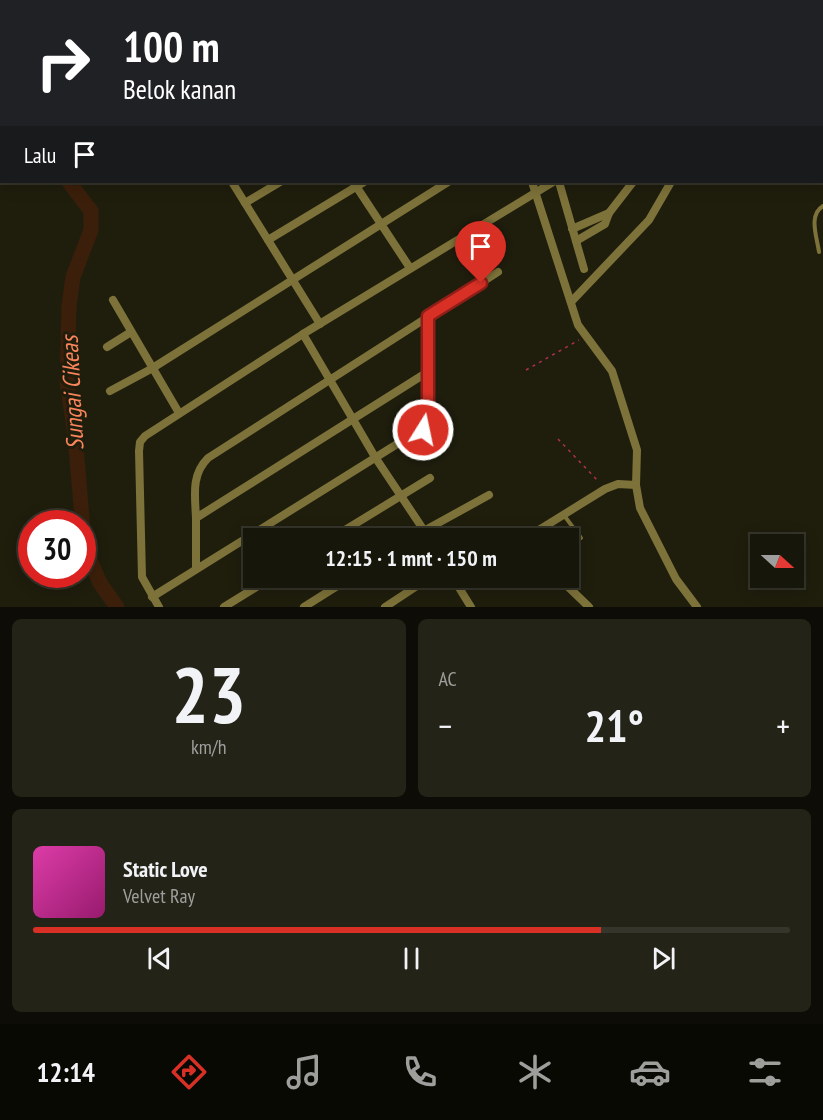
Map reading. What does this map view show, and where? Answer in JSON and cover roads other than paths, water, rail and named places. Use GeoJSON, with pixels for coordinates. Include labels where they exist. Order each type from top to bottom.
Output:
{"type":"FeatureCollection","features":[{"type":"Feature","properties":{"kind":"street"},"geometry":{"type":"LineString","coordinates":[[233,183],[320,324]]}},
{"type":"Feature","properties":{"kind":"street"},"geometry":{"type":"LineString","coordinates":[[245,203],[278,183]]}},
{"type":"Feature","properties":{"kind":"street"},"geometry":{"type":"LineString","coordinates":[[268,240],[357,183],[380,224],[410,268]]}},
{"type":"Feature","properties":{"kind":"street"},"geometry":{"type":"LineString","coordinates":[[110,391],[152,369],[446,183]]}},
{"type":"Feature","properties":{"kind":"street"},"geometry":{"type":"LineString","coordinates":[[532,183],[578,325],[612,371],[637,450],[636,485],[640,508],[676,579],[697,607]]}},
{"type":"Feature","properties":{"kind":"street"},"geometry":{"type":"LineString","coordinates":[[159,607],[142,577],[140,442],[179,413],[303,334],[552,183]]}},
{"type":"Feature","properties":{"kind":"street"},"geometry":{"type":"LineString","coordinates":[[559,183],[584,269]]}},
{"type":"Feature","properties":{"kind":"street"},"geometry":{"type":"LineString","coordinates":[[572,229],[609,213],[632,183]]}},
{"type":"Feature","properties":{"kind":"street"},"geometry":{"type":"LineString","coordinates":[[571,302],[649,220],[670,183]]}},
{"type":"Feature","properties":{"kind":"street"},"geometry":{"type":"LineString","coordinates":[[576,241],[602,227],[609,219],[609,213]]}},
{"type":"Feature","properties":{"kind":"street"},"geometry":{"type":"LineString","coordinates":[[196,569],[195,483],[199,467],[208,458],[498,272]]}},
{"type":"Feature","properties":{"kind":"street"},"geometry":{"type":"LineString","coordinates":[[112,300],[179,413]]}},
{"type":"Feature","properties":{"kind":"street"},"geometry":{"type":"LineString","coordinates":[[152,597],[426,426],[428,316]]}},
{"type":"Feature","properties":{"kind":"street"},"geometry":{"type":"LineString","coordinates":[[107,347],[131,332]]}},
{"type":"Feature","properties":{"kind":"street"},"geometry":{"type":"LineString","coordinates":[[303,334],[352,421],[423,528]]}},
{"type":"Feature","properties":{"kind":"street"},"geometry":{"type":"LineString","coordinates":[[196,518],[426,373]]}},
{"type":"Feature","properties":{"kind":"street"},"geometry":{"type":"LineString","coordinates":[[348,528],[430,478]]}},
{"type":"Feature","properties":{"kind":"street"},"geometry":{"type":"LineString","coordinates":[[540,528],[605,489],[618,484],[636,485]]}},
{"type":"Feature","properties":{"kind":"street"},"geometry":{"type":"LineString","coordinates":[[437,528],[489,495]]}},
{"type":"Feature","properties":{"kind":"street"},"geometry":{"type":"LineString","coordinates":[[224,607],[255,588]]}},
{"type":"Feature","properties":{"kind":"street"},"geometry":{"type":"LineString","coordinates":[[304,607],[333,588]]}},
{"type":"Feature","properties":{"kind":"street"},"geometry":{"type":"LineString","coordinates":[[385,607],[414,588]]}},
{"type":"Feature","properties":{"kind":"street"},"geometry":{"type":"LineString","coordinates":[[459,588],[471,607]]}},
{"type":"Feature","properties":{"kind":"street"},"geometry":{"type":"LineString","coordinates":[[569,588],[589,607]]}},
{"type":"Feature","properties":{"kind":"lane"},"geometry":{"type":"LineString","coordinates":[[819,252],[814,217],[816,211],[823,206]]}},
{"type":"Feature","properties":{"kind":"lane"},"geometry":{"type":"LineString","coordinates":[[562,513],[581,538]]}},
{"type":"Feature","properties":{"kind":"waterway","name":"Sungai Cikeas"},"geometry":{"type":"LineString","coordinates":[[70,183],[91,211],[91,230],[73,277],[69,306],[67,382],[75,435],[83,530],[89,558],[100,583],[117,607]]}}]}
